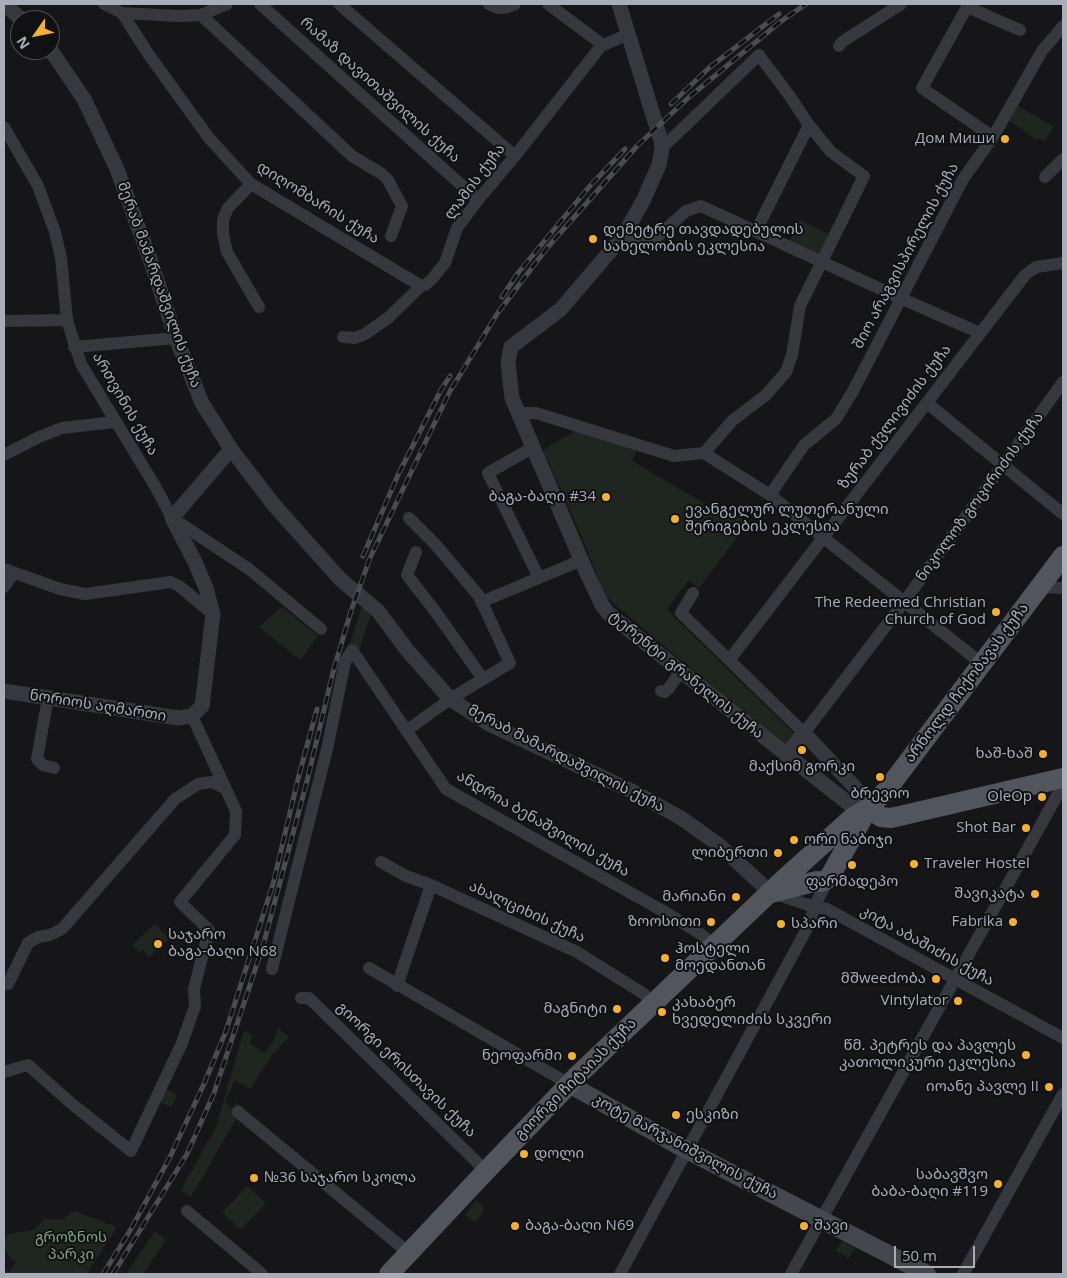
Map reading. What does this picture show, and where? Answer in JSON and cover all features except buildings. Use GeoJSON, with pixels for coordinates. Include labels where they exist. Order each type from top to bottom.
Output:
{"type":"FeatureCollection","features":[{"type":"Feature","properties":{"kind":"main road","name":"არნოლდ ჩიქობავას ქუჩა"},"geometry":{"type":"LineString","coordinates":[[860,818],[878,809],[883,794],[1063,556]]}},
{"type":"Feature","properties":{"kind":"main road"},"geometry":{"type":"LineString","coordinates":[[826,876],[860,818],[897,818],[1063,778]]}},
{"type":"Feature","properties":{"kind":"main road","name":"გიორგი ჩიტაიას ქუჩა"},"geometry":{"type":"LineString","coordinates":[[389,1274],[569,1084],[653,1002],[771,893],[860,818]]}},
{"type":"Feature","properties":{"kind":"main road"},"geometry":{"type":"LineString","coordinates":[[818,853],[820,858],[830,863],[826,876]]}},
{"type":"Feature","properties":{"kind":"main road","name":"გიორგი ჩიტაიას ქუჩა"},"geometry":{"type":"LineString","coordinates":[[771,893],[826,876]]}},
{"type":"Feature","properties":{"kind":"main road","name":"კოტე მარჯანიშვილის ქუჩა"},"geometry":{"type":"LineString","coordinates":[[569,1084],[688,1151],[927,1274]]}},
{"type":"Feature","properties":{"kind":"street"},"geometry":{"type":"LineString","coordinates":[[104,4],[122,14],[201,15],[227,4]]}},
{"type":"Feature","properties":{"kind":"street","name":"რამაზ დავითაშვილის ქუჩა"},"geometry":{"type":"LineString","coordinates":[[260,4],[478,200]]}},
{"type":"Feature","properties":{"kind":"street"},"geometry":{"type":"LineString","coordinates":[[339,4],[515,156]]}},
{"type":"Feature","properties":{"kind":"street"},"geometry":{"type":"LineString","coordinates":[[489,4],[498,8],[515,4]]}},
{"type":"Feature","properties":{"kind":"street"},"geometry":{"type":"LineString","coordinates":[[548,4],[603,45]]}},
{"type":"Feature","properties":{"kind":"street"},"geometry":{"type":"LineString","coordinates":[[619,4],[661,145],[659,165],[653,180],[624,235],[633,240],[658,236],[686,211],[701,206],[980,333]]}},
{"type":"Feature","properties":{"kind":"street"},"geometry":{"type":"LineString","coordinates":[[839,46],[842,42],[902,4]]}},
{"type":"Feature","properties":{"kind":"street"},"geometry":{"type":"LineString","coordinates":[[993,137],[922,88],[966,5],[1020,30]]}},
{"type":"Feature","properties":{"kind":"street","name":"დიღომბარის ქუჩა"},"geometry":{"type":"LineString","coordinates":[[122,14],[148,56],[209,138],[251,184],[421,286]]}},
{"type":"Feature","properties":{"kind":"street"},"geometry":{"type":"LineString","coordinates":[[201,15],[352,156],[382,174],[388,180],[402,206],[391,236]]}},
{"type":"Feature","properties":{"kind":"street","name":"შიო არაგვისპირელის ქუჩა"},"geometry":{"type":"LineString","coordinates":[[770,496],[804,445],[836,418],[853,391],[963,179],[993,137],[1042,52],[1063,26]]}},
{"type":"Feature","properties":{"kind":"street","name":"ლამის ქუჩა"},"geometry":{"type":"LineString","coordinates":[[343,337],[355,338],[365,334],[388,318],[421,286],[432,279],[445,263],[457,228],[478,200],[603,45],[629,34]]}},
{"type":"Feature","properties":{"kind":"street"},"geometry":{"type":"LineString","coordinates":[[661,145],[759,55],[790,95],[809,125],[831,152],[864,176],[800,306],[792,355],[786,372],[766,396],[733,420],[704,454]]}},
{"type":"Feature","properties":{"kind":"street","name":"მერაბ მამარდაშვილის ქუჩა"},"geometry":{"type":"LineString","coordinates":[[57,60],[84,99],[116,169],[151,262],[176,338],[202,403],[231,449],[274,505],[340,579],[378,611],[407,650],[450,699],[489,724],[638,794],[681,818],[719,845],[771,893]]}},
{"type":"Feature","properties":{"kind":"street"},"geometry":{"type":"LineString","coordinates":[[756,231],[809,125]]}},
{"type":"Feature","properties":{"kind":"street","name":"ართვინის ქუჩა"},"geometry":{"type":"LineString","coordinates":[[4,127],[38,186],[55,232],[67,320],[74,347],[81,364],[114,422],[155,486],[172,518],[249,569],[321,629]]}},
{"type":"Feature","properties":{"kind":"street"},"geometry":{"type":"LineString","coordinates":[[1045,177],[1063,159]]}},
{"type":"Feature","properties":{"kind":"street"},"geometry":{"type":"LineString","coordinates":[[251,184],[228,208],[224,219],[223,234],[227,252],[259,307]]}},
{"type":"Feature","properties":{"kind":"street","name":"ტერენტი გრანელის ქუჩა"},"geometry":{"type":"LineString","coordinates":[[624,235],[561,308],[511,347],[508,362],[512,398],[517,413],[602,605],[608,613],[786,754],[860,818]]}},
{"type":"Feature","properties":{"kind":"street","name":"ზურაბ ქვლივიძის ქუჩა"},"geometry":{"type":"LineString","coordinates":[[730,660],[1025,275],[1036,267],[1063,263]]}},
{"type":"Feature","properties":{"kind":"street"},"geometry":{"type":"LineString","coordinates":[[4,321],[67,320]]}},
{"type":"Feature","properties":{"kind":"street"},"geometry":{"type":"LineString","coordinates":[[74,347],[176,338]]}},
{"type":"Feature","properties":{"kind":"street","name":"ნიკოლოზ გოცირიძის ქუჩა"},"geometry":{"type":"LineString","coordinates":[[786,754],[904,602],[1063,382]]}},
{"type":"Feature","properties":{"kind":"street"},"geometry":{"type":"LineString","coordinates":[[927,403],[1063,514]]}},
{"type":"Feature","properties":{"kind":"street"},"geometry":{"type":"LineString","coordinates":[[517,413],[536,413],[674,456],[704,454],[770,496],[982,663]]}},
{"type":"Feature","properties":{"kind":"street"},"geometry":{"type":"LineString","coordinates":[[4,455],[39,437],[62,428],[114,422]]}},
{"type":"Feature","properties":{"kind":"street"},"geometry":{"type":"LineString","coordinates":[[532,448],[488,473],[539,578]]}},
{"type":"Feature","properties":{"kind":"street"},"geometry":{"type":"LineString","coordinates":[[4,1072],[28,1065],[72,1104],[131,1150],[182,1042],[195,1006],[194,989],[209,930],[180,902],[235,835],[236,811],[192,716],[202,706],[213,614],[206,588],[195,562],[172,518],[231,449]]}},
{"type":"Feature","properties":{"kind":"street"},"geometry":{"type":"LineString","coordinates":[[406,731],[450,699],[510,663],[478,596],[435,544],[409,518]]}},
{"type":"Feature","properties":{"kind":"street"},"geometry":{"type":"LineString","coordinates":[[416,552],[407,575],[483,679]]}},
{"type":"Feature","properties":{"kind":"street"},"geometry":{"type":"LineString","coordinates":[[481,602],[582,560]]}},
{"type":"Feature","properties":{"kind":"street"},"geometry":{"type":"LineString","coordinates":[[4,587],[9,571],[60,589],[85,594],[171,582],[179,586],[213,614]]}},
{"type":"Feature","properties":{"kind":"street"},"geometry":{"type":"LineString","coordinates":[[1040,587],[1063,588]]}},
{"type":"Feature","properties":{"kind":"street"},"geometry":{"type":"LineString","coordinates":[[693,593],[681,613],[804,733],[862,795],[860,818]]}},
{"type":"Feature","properties":{"kind":"street","name":"ანდრია ბენაშვილის ქუჩა"},"geometry":{"type":"LineString","coordinates":[[272,969],[328,749],[345,662],[352,650],[446,789],[670,915],[702,935],[713,945]]}},
{"type":"Feature","properties":{"kind":"street"},"geometry":{"type":"LineString","coordinates":[[661,691],[665,692],[669,688],[681,671]]}},
{"type":"Feature","properties":{"kind":"street","name":"ნორიოს აღმართი"},"geometry":{"type":"LineString","coordinates":[[4,691],[178,718],[192,716]]}},
{"type":"Feature","properties":{"kind":"street"},"geometry":{"type":"LineString","coordinates":[[48,698],[37,759],[43,765],[54,768]]}},
{"type":"Feature","properties":{"kind":"street"},"geometry":{"type":"LineString","coordinates":[[8,984],[28,943],[38,937],[62,929],[175,799],[198,784],[212,782],[226,789]]}},
{"type":"Feature","properties":{"kind":"street"},"geometry":{"type":"LineString","coordinates":[[791,1274],[1063,785]]}},
{"type":"Feature","properties":{"kind":"street","name":"ახალციხის ქუჩა"},"geometry":{"type":"LineString","coordinates":[[381,862],[406,876],[431,885],[577,952],[644,994],[653,1002]]}},
{"type":"Feature","properties":{"kind":"street"},"geometry":{"type":"LineString","coordinates":[[620,1274],[810,922],[826,876]]}},
{"type":"Feature","properties":{"kind":"street"},"geometry":{"type":"LineString","coordinates":[[397,986],[431,885]]}},
{"type":"Feature","properties":{"kind":"street","name":"კიტა აბაშიძის ქუჩა"},"geometry":{"type":"LineString","coordinates":[[771,893],[827,909],[1063,1038]]}},
{"type":"Feature","properties":{"kind":"street","name":"კოტე მარჯანიშვილის ქუჩა"},"geometry":{"type":"LineString","coordinates":[[369,968],[397,986],[569,1084]]}},
{"type":"Feature","properties":{"kind":"street","name":"გიორგი ერისთავის ქუჩა"},"geometry":{"type":"LineString","coordinates":[[301,998],[309,998],[486,1171]]}},
{"type":"Feature","properties":{"kind":"street"},"geometry":{"type":"LineString","coordinates":[[963,1274],[1063,1094]]}},
{"type":"Feature","properties":{"kind":"street"},"geometry":{"type":"LineString","coordinates":[[238,1112],[409,1253]]}},
{"type":"Feature","properties":{"kind":"street"},"geometry":{"type":"LineString","coordinates":[[187,1211],[262,1274]]}},
{"type":"Feature","properties":{"kind":"green space"},"geometry":{"type":"Polygon","coordinates":[[[1018,106],[1054,127],[1044,141],[1039,138],[1037,140],[1008,120],[1018,106]]]}},
{"type":"Feature","properties":{"kind":"green space"},"geometry":{"type":"Polygon","coordinates":[[[800,220],[829,234],[819,256],[789,242],[800,220]]]}},
{"type":"Feature","properties":{"kind":"green space"},"geometry":{"type":"Polygon","coordinates":[[[578,429],[638,447],[632,461],[721,513],[725,509],[749,522],[699,588],[689,581],[667,610],[794,734],[784,747],[606,597],[579,530],[543,450],[578,429]]]}},
{"type":"Feature","properties":{"kind":"green space"},"geometry":{"type":"Polygon","coordinates":[[[363,604],[371,614],[358,654],[350,643],[363,604]]]}},
{"type":"Feature","properties":{"kind":"green space"},"geometry":{"type":"Polygon","coordinates":[[[282,607],[318,636],[300,660],[259,627],[282,607]]]}},
{"type":"Feature","properties":{"kind":"green space"},"geometry":{"type":"Polygon","coordinates":[[[155,924],[169,939],[149,957],[143,950],[139,953],[132,945],[155,924]]]}},
{"type":"Feature","properties":{"kind":"green space"},"geometry":{"type":"Polygon","coordinates":[[[278,1028],[289,1037],[273,1054],[250,1089],[235,1080],[225,1102],[233,1108],[236,1102],[243,1107],[191,1197],[181,1190],[216,1127],[244,1030],[253,1035],[250,1043],[264,1053],[274,1040],[278,1028]]]}},
{"type":"Feature","properties":{"kind":"green space"},"geometry":{"type":"Polygon","coordinates":[[[163,1088],[177,1095],[172,1107],[157,1101],[163,1088]]]}},
{"type":"Feature","properties":{"kind":"green space"},"geometry":{"type":"Polygon","coordinates":[[[247,1186],[266,1203],[241,1230],[222,1212],[247,1186]]]}},
{"type":"Feature","properties":{"kind":"green space"},"geometry":{"type":"Polygon","coordinates":[[[476,1200],[482,1205],[484,1212],[474,1222],[465,1215],[476,1200]]]}},
{"type":"Feature","properties":{"kind":"green space","name":"გროზნოს პარკი"},"geometry":{"type":"Polygon","coordinates":[[[74,1211],[117,1227],[87,1274],[4,1274],[4,1271],[9,1272],[16,1262],[4,1250],[7,1234],[34,1230],[45,1219],[63,1219],[74,1211]]]}},
{"type":"Feature","properties":{"kind":"green space"},"geometry":{"type":"Polygon","coordinates":[[[155,1231],[166,1240],[143,1274],[126,1274],[155,1231]]]}},
{"type":"Feature","properties":{"kind":"green space"},"geometry":{"type":"Polygon","coordinates":[[[842,1241],[855,1248],[849,1258],[836,1251],[842,1241]]]}},
{"type":"Feature","properties":{"kind":"railway"},"geometry":{"type":"LineString","coordinates":[[113,1274],[187,1154],[214,1093],[263,946],[308,777],[333,672],[351,611],[370,558],[449,393],[497,314],[547,248],[637,146],[688,98],[780,22],[806,4]]}},
{"type":"Feature","properties":{"kind":"railway"},"geometry":{"type":"LineString","coordinates":[[671,104],[710,67],[779,14]]}},
{"type":"Feature","properties":{"kind":"railway"},"geometry":{"type":"LineString","coordinates":[[502,297],[518,273],[589,187],[625,149]]}},
{"type":"Feature","properties":{"kind":"railway"},"geometry":{"type":"LineString","coordinates":[[363,556],[398,475],[450,376]]}},
{"type":"Feature","properties":{"kind":"railway"},"geometry":{"type":"LineString","coordinates":[[103,1274],[131,1229],[170,1157],[226,1031],[273,884],[317,709]]}},
{"type":"Feature","properties":{"kind":"place","name":"Дом Миши"},"geometry":{"type":"Point","coordinates":[1005,139]}},
{"type":"Feature","properties":{"kind":"place","name":"დემეტრე თავდადებულის სახელობის ეკლესია"},"geometry":{"type":"Point","coordinates":[593,239]}},
{"type":"Feature","properties":{"kind":"place","name":"ბაგა-ბაღი #34"},"geometry":{"type":"Point","coordinates":[606,497]}},
{"type":"Feature","properties":{"kind":"place","name":"ევანგელურ ლუთერანული შერიგების ეკლესია"},"geometry":{"type":"Point","coordinates":[675,519]}},
{"type":"Feature","properties":{"kind":"place","name":"The Redeemed Christian Church of God"},"geometry":{"type":"Point","coordinates":[996,612]}},
{"type":"Feature","properties":{"kind":"place","name":"მაქსიმ გორკი"},"geometry":{"type":"Point","coordinates":[802,750]}},
{"type":"Feature","properties":{"kind":"place","name":"ხაშ-ხაშ"},"geometry":{"type":"Point","coordinates":[1043,754]}},
{"type":"Feature","properties":{"kind":"place","name":"ბრევიო"},"geometry":{"type":"Point","coordinates":[880,777]}},
{"type":"Feature","properties":{"kind":"place","name":"OleOp"},"geometry":{"type":"Point","coordinates":[1042,797]}},
{"type":"Feature","properties":{"kind":"place","name":"Shot Bar"},"geometry":{"type":"Point","coordinates":[1026,828]}},
{"type":"Feature","properties":{"kind":"place","name":"ორი ნაბიჯი"},"geometry":{"type":"Point","coordinates":[794,840]}},
{"type":"Feature","properties":{"kind":"place","name":"ლიბერთი"},"geometry":{"type":"Point","coordinates":[778,853]}},
{"type":"Feature","properties":{"kind":"place","name":"Traveler Hostel"},"geometry":{"type":"Point","coordinates":[914,864]}},
{"type":"Feature","properties":{"kind":"place","name":"ფარმადეპო"},"geometry":{"type":"Point","coordinates":[852,865]}},
{"type":"Feature","properties":{"kind":"place","name":"შავიკატა"},"geometry":{"type":"Point","coordinates":[1035,894]}},
{"type":"Feature","properties":{"kind":"place","name":"მარიანი"},"geometry":{"type":"Point","coordinates":[736,897]}},
{"type":"Feature","properties":{"kind":"place","name":"ზოოსითი"},"geometry":{"type":"Point","coordinates":[711,922]}},
{"type":"Feature","properties":{"kind":"place","name":"Fabrika"},"geometry":{"type":"Point","coordinates":[1013,922]}},
{"type":"Feature","properties":{"kind":"place","name":"სპარი"},"geometry":{"type":"Point","coordinates":[781,924]}},
{"type":"Feature","properties":{"kind":"place","name":"საჯარო ბაგა-ბაღი N68"},"geometry":{"type":"Point","coordinates":[158,944]}},
{"type":"Feature","properties":{"kind":"place","name":"ჰოსტელი მოედანთან"},"geometry":{"type":"Point","coordinates":[665,958]}},
{"type":"Feature","properties":{"kind":"place","name":"მშweedობა"},"geometry":{"type":"Point","coordinates":[936,979]}},
{"type":"Feature","properties":{"kind":"place","name":"Vintylator"},"geometry":{"type":"Point","coordinates":[958,1001]}},
{"type":"Feature","properties":{"kind":"place","name":"მაგნიტი"},"geometry":{"type":"Point","coordinates":[617,1009]}},
{"type":"Feature","properties":{"kind":"place","name":"კახაბერ ხვედელიძის სკვერი"},"geometry":{"type":"Point","coordinates":[662,1012]}},
{"type":"Feature","properties":{"kind":"place","name":"წმ. პეტრეს და პავლეს კათოლიკური ეკლესია"},"geometry":{"type":"Point","coordinates":[1026,1055]}},
{"type":"Feature","properties":{"kind":"place","name":"ნეოფარმი"},"geometry":{"type":"Point","coordinates":[572,1056]}},
{"type":"Feature","properties":{"kind":"place","name":"იოანე პავლე II"},"geometry":{"type":"Point","coordinates":[1049,1087]}},
{"type":"Feature","properties":{"kind":"place","name":"ესკიზი"},"geometry":{"type":"Point","coordinates":[676,1115]}},
{"type":"Feature","properties":{"kind":"place","name":"დოლი"},"geometry":{"type":"Point","coordinates":[524,1154]}},
{"type":"Feature","properties":{"kind":"place","name":"№36 საჯარო სკოლა"},"geometry":{"type":"Point","coordinates":[254,1178]}},
{"type":"Feature","properties":{"kind":"place","name":"საბავშვო ბაბა-ბაღი #119"},"geometry":{"type":"Point","coordinates":[998,1184]}},
{"type":"Feature","properties":{"kind":"place","name":"ბაგა-ბაღი N69"},"geometry":{"type":"Point","coordinates":[515,1226]}},
{"type":"Feature","properties":{"kind":"place","name":"შავი"},"geometry":{"type":"Point","coordinates":[804,1226]}}]}
